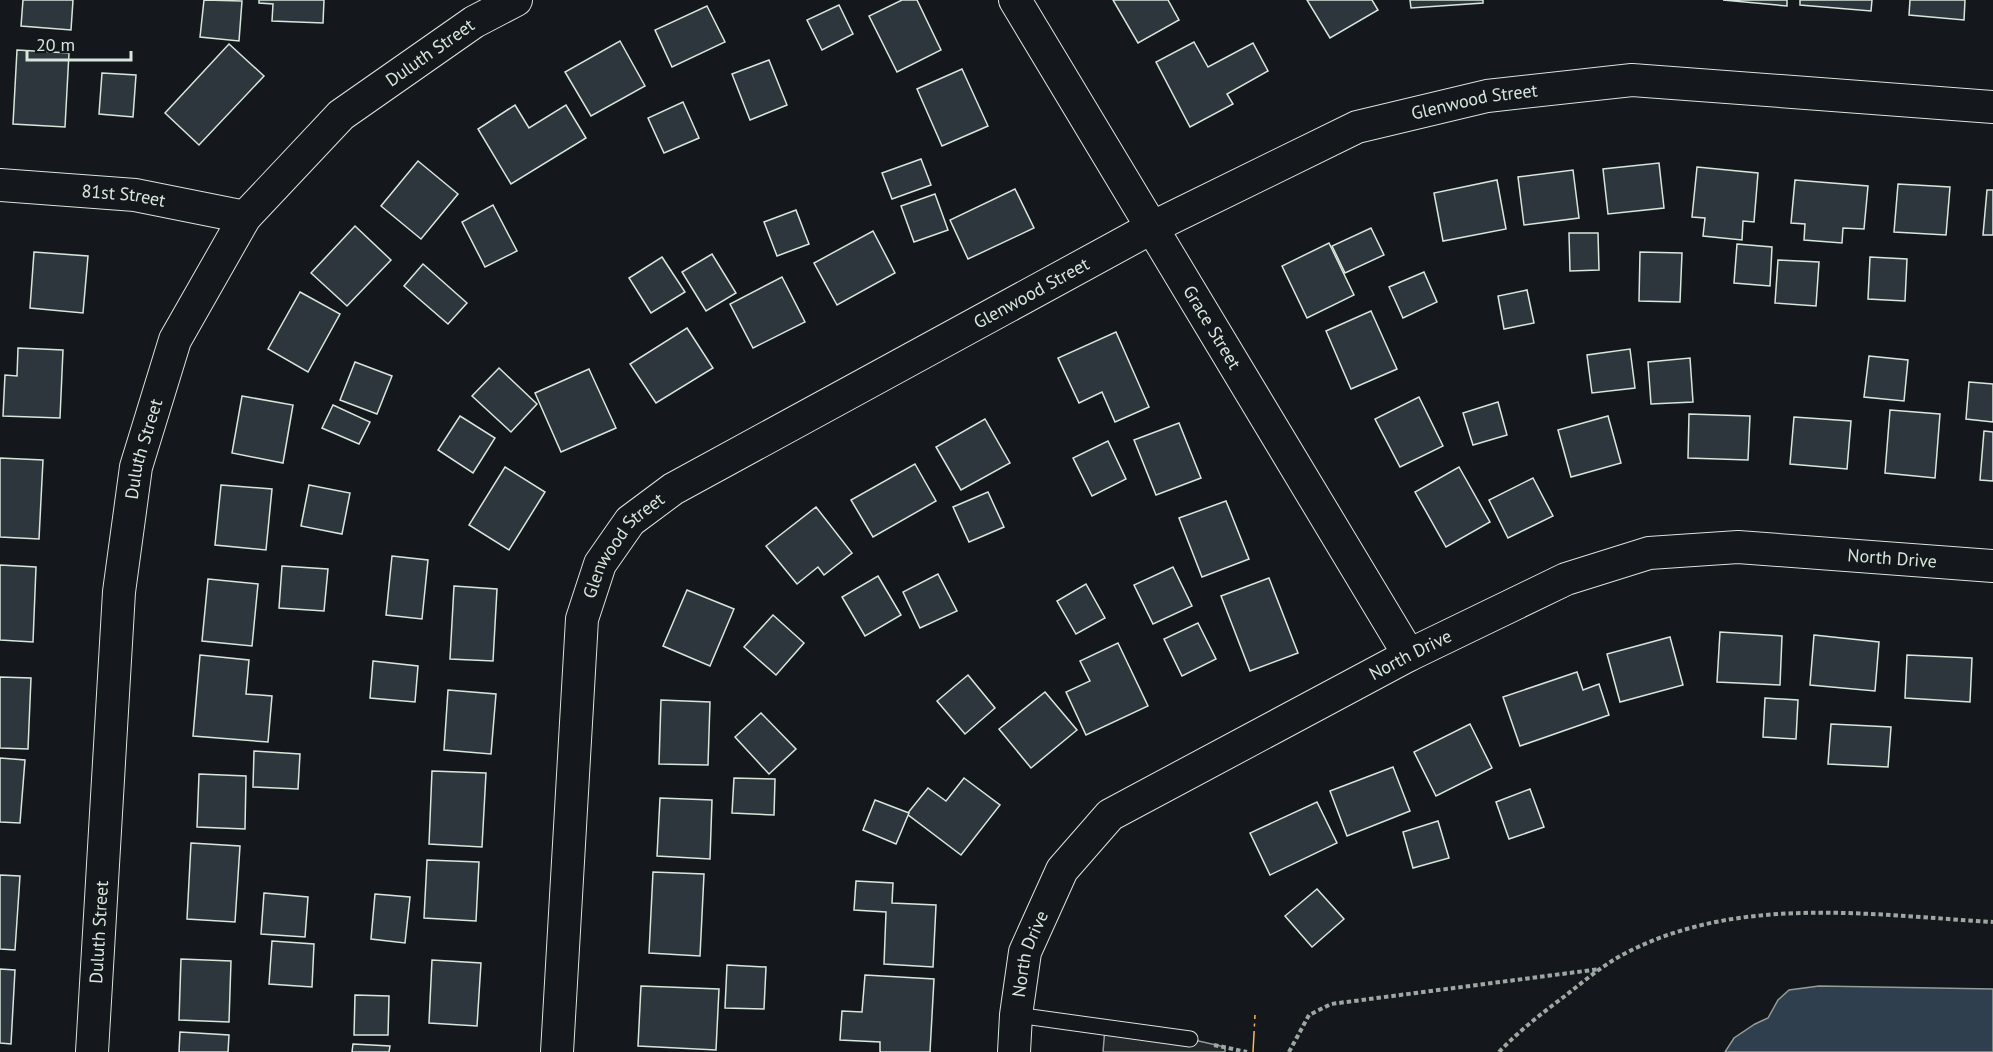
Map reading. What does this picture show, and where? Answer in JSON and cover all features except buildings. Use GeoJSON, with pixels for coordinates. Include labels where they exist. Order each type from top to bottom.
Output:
{"type":"FeatureCollection","features":[{"type":"Feature","properties":{"kind":"street","name":"Duluth Street"},"geometry":{"type":"LineString","coordinates":[[92,1052],[119,592],[136,467],[175,340],[245,217],[341,115],[469,11],[516,0]]}},
{"type":"Feature","properties":{"kind":"street","name":"Grace Street"},"geometry":{"type":"LineString","coordinates":[[1015,0],[1409,655]]}},
{"type":"Feature","properties":{"kind":"street","name":"Glenwood Street"},"geometry":{"type":"LineString","coordinates":[[557,1052],[582,620],[600,564],[630,521],[673,489],[1153,227],[1357,127],[1487,96],[1632,80],[1993,107]]}},
{"type":"Feature","properties":{"kind":"street","name":"81st Street"},"geometry":{"type":"LineString","coordinates":[[0,185],[135,195],[245,217]]}},
{"type":"Feature","properties":{"kind":"street","name":"North Drive"},"geometry":{"type":"LineString","coordinates":[[1014,1052],[1016,1015],[1025,952],[1062,870],[1110,816],[1409,655],[1566,579],[1649,554],[1738,547],[1993,566]]}},
{"type":"Feature","properties":{"kind":"lane"},"geometry":{"type":"LineString","coordinates":[[1016,1015],[1190,1040]]}},
{"type":"Feature","properties":{"kind":"path"},"geometry":{"type":"LineString","coordinates":[[1499,1052],[1538,1016],[1625,953],[1663,938],[1721,920],[1790,913],[1831,913],[1993,922]]}},
{"type":"Feature","properties":{"kind":"path"},"geometry":{"type":"LineString","coordinates":[[1289,1052],[1309,1015],[1331,1004],[1601,969]]}},
{"type":"Feature","properties":{"kind":"path"},"geometry":{"type":"LineString","coordinates":[[1190,1040],[1247,1052]]}},
{"type":"Feature","properties":{"kind":"shaded area"},"geometry":{"type":"Polygon","coordinates":[[[1105,1028],[1190,1039],[1225,1047],[1225,1052],[1103,1052],[1105,1028]]]}},
{"type":"Feature","properties":{"kind":"water"},"geometry":{"type":"Polygon","coordinates":[[[1819,986],[1993,989],[1993,1052],[1725,1052],[1734,1038],[1768,1018],[1778,1000],[1789,990],[1819,986]]]}},
{"type":"Feature","properties":{"kind":"power"},"geometry":{"type":"LineString","coordinates":[[1253,1052],[1255,1015]]}}]}
